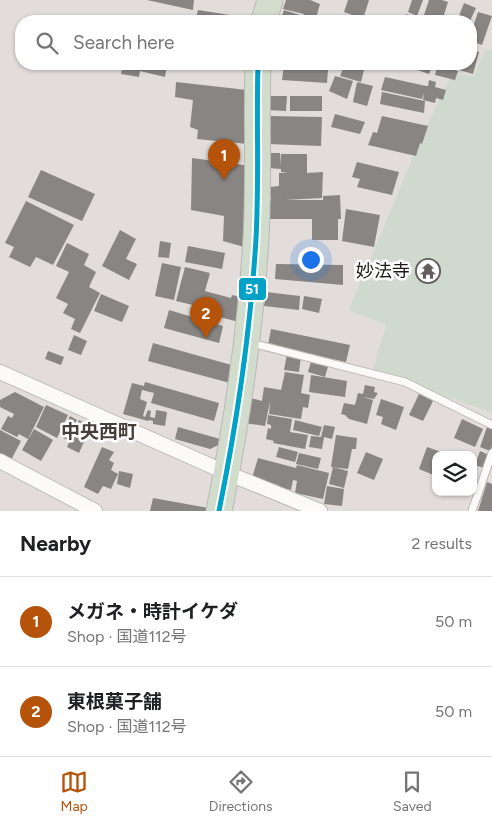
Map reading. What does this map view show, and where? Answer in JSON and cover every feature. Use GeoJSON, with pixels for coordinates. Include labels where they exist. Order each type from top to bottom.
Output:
{"type":"FeatureCollection","features":[{"type":"Feature","properties":{"kind":"highway"},"geometry":{"type":"LineString","coordinates":[[266,15],[270,0]]}},
{"type":"Feature","properties":{"kind":"highway"},"geometry":{"type":"LineString","coordinates":[[219,511],[227,473],[246,342],[255,253],[258,70]]}},
{"type":"Feature","properties":{"kind":"street"},"geometry":{"type":"LineString","coordinates":[[0,372],[227,473],[320,511]]}},
{"type":"Feature","properties":{"kind":"street"},"geometry":{"type":"LineString","coordinates":[[0,461],[94,511]]}},
{"type":"Feature","properties":{"kind":"lane"},"geometry":{"type":"LineString","coordinates":[[246,342],[405,382],[492,425]]}},
{"type":"Feature","properties":{"kind":"lane"},"geometry":{"type":"LineString","coordinates":[[472,511],[492,453]]}},
{"type":"Feature","properties":{"kind":"shaded area","name":"妙法寺"},"geometry":{"type":"Polygon","coordinates":[[[485,50],[492,51],[492,413],[373,370],[386,325],[349,310],[424,131],[452,74],[474,76],[485,50]]]}},
{"type":"Feature","properties":{"kind":"building"},"geometry":{"type":"Polygon","coordinates":[[[147,0],[194,0],[193,10],[147,0]]]}},
{"type":"Feature","properties":{"kind":"building"},"geometry":{"type":"Polygon","coordinates":[[[286,0],[310,0],[320,4],[317,15],[304,15],[283,9],[286,0]]]}},
{"type":"Feature","properties":{"kind":"building"},"geometry":{"type":"Polygon","coordinates":[[[348,0],[369,0],[364,15],[352,15],[344,12],[348,0]]]}},
{"type":"Feature","properties":{"kind":"building"},"geometry":{"type":"Polygon","coordinates":[[[412,0],[423,0],[417,15],[408,12],[412,0]]]}},
{"type":"Feature","properties":{"kind":"building"},"geometry":{"type":"Polygon","coordinates":[[[429,0],[448,2],[444,15],[424,15],[429,0]]]}},
{"type":"Feature","properties":{"kind":"building"},"geometry":{"type":"Polygon","coordinates":[[[464,3],[476,8],[473,15],[459,15],[464,3]]]}},
{"type":"Feature","properties":{"kind":"building"},"geometry":{"type":"Polygon","coordinates":[[[198,10],[230,15],[197,15],[198,10]]]}},
{"type":"Feature","properties":{"kind":"building"},"geometry":{"type":"Polygon","coordinates":[[[284,10],[300,15],[282,15],[284,10]]]}},
{"type":"Feature","properties":{"kind":"building"},"geometry":{"type":"Polygon","coordinates":[[[478,12],[492,16],[482,45],[477,43],[478,12]]]}},
{"type":"Feature","properties":{"kind":"building"},"geometry":{"type":"Polygon","coordinates":[[[122,70],[166,70],[165,77],[140,71],[139,77],[121,74],[122,70]]]}},
{"type":"Feature","properties":{"kind":"building"},"geometry":{"type":"Polygon","coordinates":[[[283,70],[328,70],[327,83],[282,80],[283,70]]]}},
{"type":"Feature","properties":{"kind":"building"},"geometry":{"type":"Polygon","coordinates":[[[342,70],[364,70],[361,82],[340,76],[342,70]]]}},
{"type":"Feature","properties":{"kind":"building"},"geometry":{"type":"Polygon","coordinates":[[[417,70],[431,70],[429,74],[417,70]]]}},
{"type":"Feature","properties":{"kind":"building"},"geometry":{"type":"Polygon","coordinates":[[[436,70],[458,71],[455,80],[435,75],[436,70]]]}},
{"type":"Feature","properties":{"kind":"building"},"geometry":{"type":"Polygon","coordinates":[[[459,70],[474,70],[473,74],[459,70]]]}},
{"type":"Feature","properties":{"kind":"building"},"geometry":{"type":"Polygon","coordinates":[[[335,76],[353,81],[347,99],[329,91],[335,76]]]}},
{"type":"Feature","properties":{"kind":"building"},"geometry":{"type":"Polygon","coordinates":[[[385,77],[426,86],[428,86],[429,80],[436,82],[435,87],[446,90],[443,100],[436,98],[435,103],[423,100],[424,93],[422,99],[381,90],[385,77]]]}},
{"type":"Feature","properties":{"kind":"building"},"geometry":{"type":"Polygon","coordinates":[[[176,82],[247,90],[247,144],[197,139],[198,130],[190,127],[193,100],[175,97],[176,82]]]}},
{"type":"Feature","properties":{"kind":"building"},"geometry":{"type":"Polygon","coordinates":[[[357,82],[373,86],[367,106],[353,102],[357,82]]]}},
{"type":"Feature","properties":{"kind":"building"},"geometry":{"type":"Polygon","coordinates":[[[382,92],[425,101],[424,113],[380,104],[382,92]]]}},
{"type":"Feature","properties":{"kind":"building"},"geometry":{"type":"Polygon","coordinates":[[[267,96],[287,96],[286,111],[266,110],[267,96]]]}},
{"type":"Feature","properties":{"kind":"building"},"geometry":{"type":"Polygon","coordinates":[[[290,96],[322,96],[322,111],[290,111],[290,96]]]}},
{"type":"Feature","properties":{"kind":"building"},"geometry":{"type":"Polygon","coordinates":[[[335,114],[365,122],[360,134],[331,127],[335,114]]]}},
{"type":"Feature","properties":{"kind":"building"},"geometry":{"type":"Polygon","coordinates":[[[270,116],[322,117],[321,146],[268,144],[270,116]]]}},
{"type":"Feature","properties":{"kind":"building"},"geometry":{"type":"Polygon","coordinates":[[[382,116],[428,126],[416,156],[368,145],[373,132],[377,133],[382,116]]]}},
{"type":"Feature","properties":{"kind":"building"},"geometry":{"type":"Polygon","coordinates":[[[268,153],[280,153],[281,166],[281,154],[307,154],[307,173],[323,172],[322,198],[285,200],[323,200],[323,196],[340,195],[341,219],[338,219],[338,240],[312,240],[312,219],[266,219],[266,200],[271,200],[270,187],[279,186],[279,173],[288,173],[281,172],[281,169],[268,168],[268,153]]]}},
{"type":"Feature","properties":{"kind":"building"},"geometry":{"type":"Polygon","coordinates":[[[192,158],[251,166],[244,247],[223,241],[224,216],[191,210],[192,158]]]}},
{"type":"Feature","properties":{"kind":"building"},"geometry":{"type":"Polygon","coordinates":[[[357,162],[399,172],[392,195],[357,187],[360,179],[352,177],[357,162]]]}},
{"type":"Feature","properties":{"kind":"building"},"geometry":{"type":"Polygon","coordinates":[[[41,170],[95,194],[82,221],[28,197],[41,170]]]}},
{"type":"Feature","properties":{"kind":"building"},"geometry":{"type":"Polygon","coordinates":[[[26,201],[74,225],[53,265],[36,257],[30,267],[9,257],[14,247],[5,243],[26,201]]]}},
{"type":"Feature","properties":{"kind":"building"},"geometry":{"type":"Polygon","coordinates":[[[346,209],[380,215],[374,247],[342,241],[346,209]]]}},
{"type":"Feature","properties":{"kind":"building"},"geometry":{"type":"Polygon","coordinates":[[[120,230],[136,239],[126,259],[137,264],[129,280],[102,266],[120,230]]]}},
{"type":"Feature","properties":{"kind":"building"},"geometry":{"type":"Polygon","coordinates":[[[160,241],[171,243],[169,258],[158,257],[160,241]]]}},
{"type":"Feature","properties":{"kind":"building"},"geometry":{"type":"Polygon","coordinates":[[[67,243],[89,254],[84,265],[96,272],[89,287],[100,293],[80,333],[71,329],[75,319],[63,313],[68,304],[56,298],[69,272],[56,266],[67,243]]]}},
{"type":"Feature","properties":{"kind":"building"},"geometry":{"type":"Polygon","coordinates":[[[188,246],[225,253],[222,269],[185,262],[188,246]]]}},
{"type":"Feature","properties":{"kind":"building"},"geometry":{"type":"Polygon","coordinates":[[[162,263],[181,267],[174,300],[155,296],[162,263]]]}},
{"type":"Feature","properties":{"kind":"building"},"geometry":{"type":"Polygon","coordinates":[[[276,264],[343,265],[343,285],[275,279],[276,264]]]}},
{"type":"Feature","properties":{"kind":"building"},"geometry":{"type":"Polygon","coordinates":[[[185,267],[210,273],[205,291],[231,298],[232,295],[246,298],[239,322],[200,312],[201,307],[176,301],[185,267]]]}},
{"type":"Feature","properties":{"kind":"building"},"geometry":{"type":"Polygon","coordinates":[[[266,292],[300,296],[299,310],[264,306],[266,292]]]}},
{"type":"Feature","properties":{"kind":"building"},"geometry":{"type":"Polygon","coordinates":[[[101,294],[129,306],[122,322],[94,311],[101,294]]]}},
{"type":"Feature","properties":{"kind":"building"},"geometry":{"type":"Polygon","coordinates":[[[304,296],[322,299],[319,313],[302,309],[304,296]]]}},
{"type":"Feature","properties":{"kind":"building"},"geometry":{"type":"Polygon","coordinates":[[[169,310],[223,326],[219,343],[164,328],[169,310]]]}},
{"type":"Feature","properties":{"kind":"building"},"geometry":{"type":"Polygon","coordinates":[[[271,329],[350,345],[346,362],[268,345],[271,329]]]}},
{"type":"Feature","properties":{"kind":"building"},"geometry":{"type":"Polygon","coordinates":[[[74,335],[87,341],[81,355],[68,350],[74,335]]]}},
{"type":"Feature","properties":{"kind":"building"},"geometry":{"type":"Polygon","coordinates":[[[153,343],[235,366],[230,383],[148,361],[153,343]]]}},
{"type":"Feature","properties":{"kind":"building"},"geometry":{"type":"Polygon","coordinates":[[[48,351],[64,357],[61,365],[45,359],[48,351]]]}},
{"type":"Feature","properties":{"kind":"building"},"geometry":{"type":"Polygon","coordinates":[[[287,354],[301,356],[299,372],[284,370],[287,354]]]}},
{"type":"Feature","properties":{"kind":"building"},"geometry":{"type":"Polygon","coordinates":[[[312,358],[329,363],[325,377],[308,372],[312,358]]]}},
{"type":"Feature","properties":{"kind":"building"},"geometry":{"type":"Polygon","coordinates":[[[285,372],[304,375],[301,393],[310,395],[308,408],[303,407],[301,419],[269,414],[270,401],[265,426],[245,423],[247,412],[252,412],[245,410],[247,397],[262,401],[264,387],[281,390],[285,372]]]}},
{"type":"Feature","properties":{"kind":"building"},"geometry":{"type":"Polygon","coordinates":[[[311,375],[347,381],[345,397],[309,392],[311,375]]]}},
{"type":"Feature","properties":{"kind":"building"},"geometry":{"type":"Polygon","coordinates":[[[145,382],[219,403],[214,421],[151,403],[154,393],[142,390],[140,399],[147,402],[143,416],[145,417],[148,410],[151,411],[150,417],[155,418],[156,410],[167,412],[165,426],[153,424],[153,421],[123,414],[132,383],[144,386],[145,382]]]}},
{"type":"Feature","properties":{"kind":"building"},"geometry":{"type":"Polygon","coordinates":[[[365,385],[375,387],[374,392],[378,393],[374,399],[363,397],[373,400],[367,424],[349,419],[341,414],[344,403],[355,405],[358,393],[363,394],[365,385]]]}},
{"type":"Feature","properties":{"kind":"building"},"geometry":{"type":"Polygon","coordinates":[[[15,392],[44,407],[28,439],[19,434],[17,437],[1,429],[8,416],[12,418],[14,414],[0,407],[0,400],[15,392]]]}},
{"type":"Feature","properties":{"kind":"building"},"geometry":{"type":"Polygon","coordinates":[[[419,394],[433,401],[423,421],[409,415],[419,394]]]}},
{"type":"Feature","properties":{"kind":"building"},"geometry":{"type":"Polygon","coordinates":[[[381,399],[404,407],[396,430],[381,424],[383,417],[376,415],[381,399]]]}},
{"type":"Feature","properties":{"kind":"building"},"geometry":{"type":"Polygon","coordinates":[[[46,405],[68,415],[57,438],[36,427],[46,405]]]}},
{"type":"Feature","properties":{"kind":"building"},"geometry":{"type":"Polygon","coordinates":[[[268,415],[292,419],[290,432],[308,435],[305,449],[273,443],[274,441],[266,439],[268,428],[271,429],[271,425],[267,424],[268,415]]]}},
{"type":"Feature","properties":{"kind":"building"},"geometry":{"type":"Polygon","coordinates":[[[70,416],[77,420],[67,440],[60,436],[70,416]]]}},
{"type":"Feature","properties":{"kind":"building"},"geometry":{"type":"Polygon","coordinates":[[[462,419],[483,429],[475,447],[454,438],[462,419]]]}},
{"type":"Feature","properties":{"kind":"building"},"geometry":{"type":"Polygon","coordinates":[[[79,420],[91,426],[79,453],[67,447],[79,420]]]}},
{"type":"Feature","properties":{"kind":"building"},"geometry":{"type":"Polygon","coordinates":[[[295,420],[322,427],[319,436],[293,430],[295,420]]]}},
{"type":"Feature","properties":{"kind":"building"},"geometry":{"type":"Polygon","coordinates":[[[324,425],[335,427],[332,439],[324,437],[322,449],[309,447],[311,436],[321,437],[324,425]]]}},
{"type":"Feature","properties":{"kind":"building"},"geometry":{"type":"Polygon","coordinates":[[[178,427],[227,441],[210,449],[175,439],[178,427]]]}},
{"type":"Feature","properties":{"kind":"building"},"geometry":{"type":"Polygon","coordinates":[[[487,427],[492,429],[492,446],[490,451],[480,447],[487,427]]]}},
{"type":"Feature","properties":{"kind":"building"},"geometry":{"type":"Polygon","coordinates":[[[34,429],[53,440],[41,461],[22,450],[34,429]]]}},
{"type":"Feature","properties":{"kind":"building"},"geometry":{"type":"Polygon","coordinates":[[[0,430],[21,441],[11,460],[0,454],[0,430]]]}},
{"type":"Feature","properties":{"kind":"building"},"geometry":{"type":"Polygon","coordinates":[[[336,435],[357,438],[356,449],[352,449],[348,469],[331,467],[336,435]]]}},
{"type":"Feature","properties":{"kind":"building"},"geometry":{"type":"Polygon","coordinates":[[[102,447],[114,452],[109,460],[114,463],[111,470],[118,474],[111,489],[103,486],[98,494],[84,487],[102,447]]]}},
{"type":"Feature","properties":{"kind":"building"},"geometry":{"type":"Polygon","coordinates":[[[279,447],[298,452],[295,462],[276,457],[279,447]]]}},
{"type":"Feature","properties":{"kind":"building"},"geometry":{"type":"Polygon","coordinates":[[[427,447],[438,451],[432,451],[432,474],[419,469],[427,447]]]}},
{"type":"Feature","properties":{"kind":"building"},"geometry":{"type":"Polygon","coordinates":[[[480,451],[489,455],[484,468],[477,466],[480,451]]]}},
{"type":"Feature","properties":{"kind":"building"},"geometry":{"type":"Polygon","coordinates":[[[366,452],[383,459],[374,480],[357,473],[366,452]]]}},
{"type":"Feature","properties":{"kind":"building"},"geometry":{"type":"Polygon","coordinates":[[[299,453],[321,458],[318,469],[296,464],[299,453]]]}},
{"type":"Feature","properties":{"kind":"building"},"geometry":{"type":"Polygon","coordinates":[[[258,458],[296,468],[297,465],[329,473],[323,499],[295,493],[297,481],[293,480],[291,490],[252,478],[258,458]]]}},
{"type":"Feature","properties":{"kind":"building"},"geometry":{"type":"Polygon","coordinates":[[[333,467],[348,471],[344,488],[329,484],[333,467]]]}},
{"type":"Feature","properties":{"kind":"building"},"geometry":{"type":"Polygon","coordinates":[[[119,471],[133,474],[130,488],[117,484],[119,471]]]}},
{"type":"Feature","properties":{"kind":"building"},"geometry":{"type":"Polygon","coordinates":[[[487,482],[492,484],[492,511],[478,511],[487,482]]]}},
{"type":"Feature","properties":{"kind":"building"},"geometry":{"type":"Polygon","coordinates":[[[327,486],[344,489],[342,506],[324,504],[327,486]]]}},
{"type":"Feature","properties":{"kind":"building"},"geometry":{"type":"Polygon","coordinates":[[[153,498],[214,509],[213,511],[150,511],[153,498]]]}},
{"type":"Feature","properties":{"kind":"transit line","name":"51"},"geometry":{"type":"LineString","coordinates":[[219,511],[241,383],[252,286],[257,207],[258,70]]}},
{"type":"Feature","properties":{"kind":"place","name":"メガネ・時計イケダ"},"geometry":{"type":"Point","coordinates":[224,180]}},
{"type":"Feature","properties":{"kind":"place","name":"妙法寺"},"geometry":{"type":"Point","coordinates":[428,271]}},
{"type":"Feature","properties":{"kind":"place","name":"東根菓子舗"},"geometry":{"type":"Point","coordinates":[206,338]}},
{"type":"Feature","properties":{"kind":"district","name":"中央西町"},"geometry":{"type":"Point","coordinates":[99,431]}}]}
